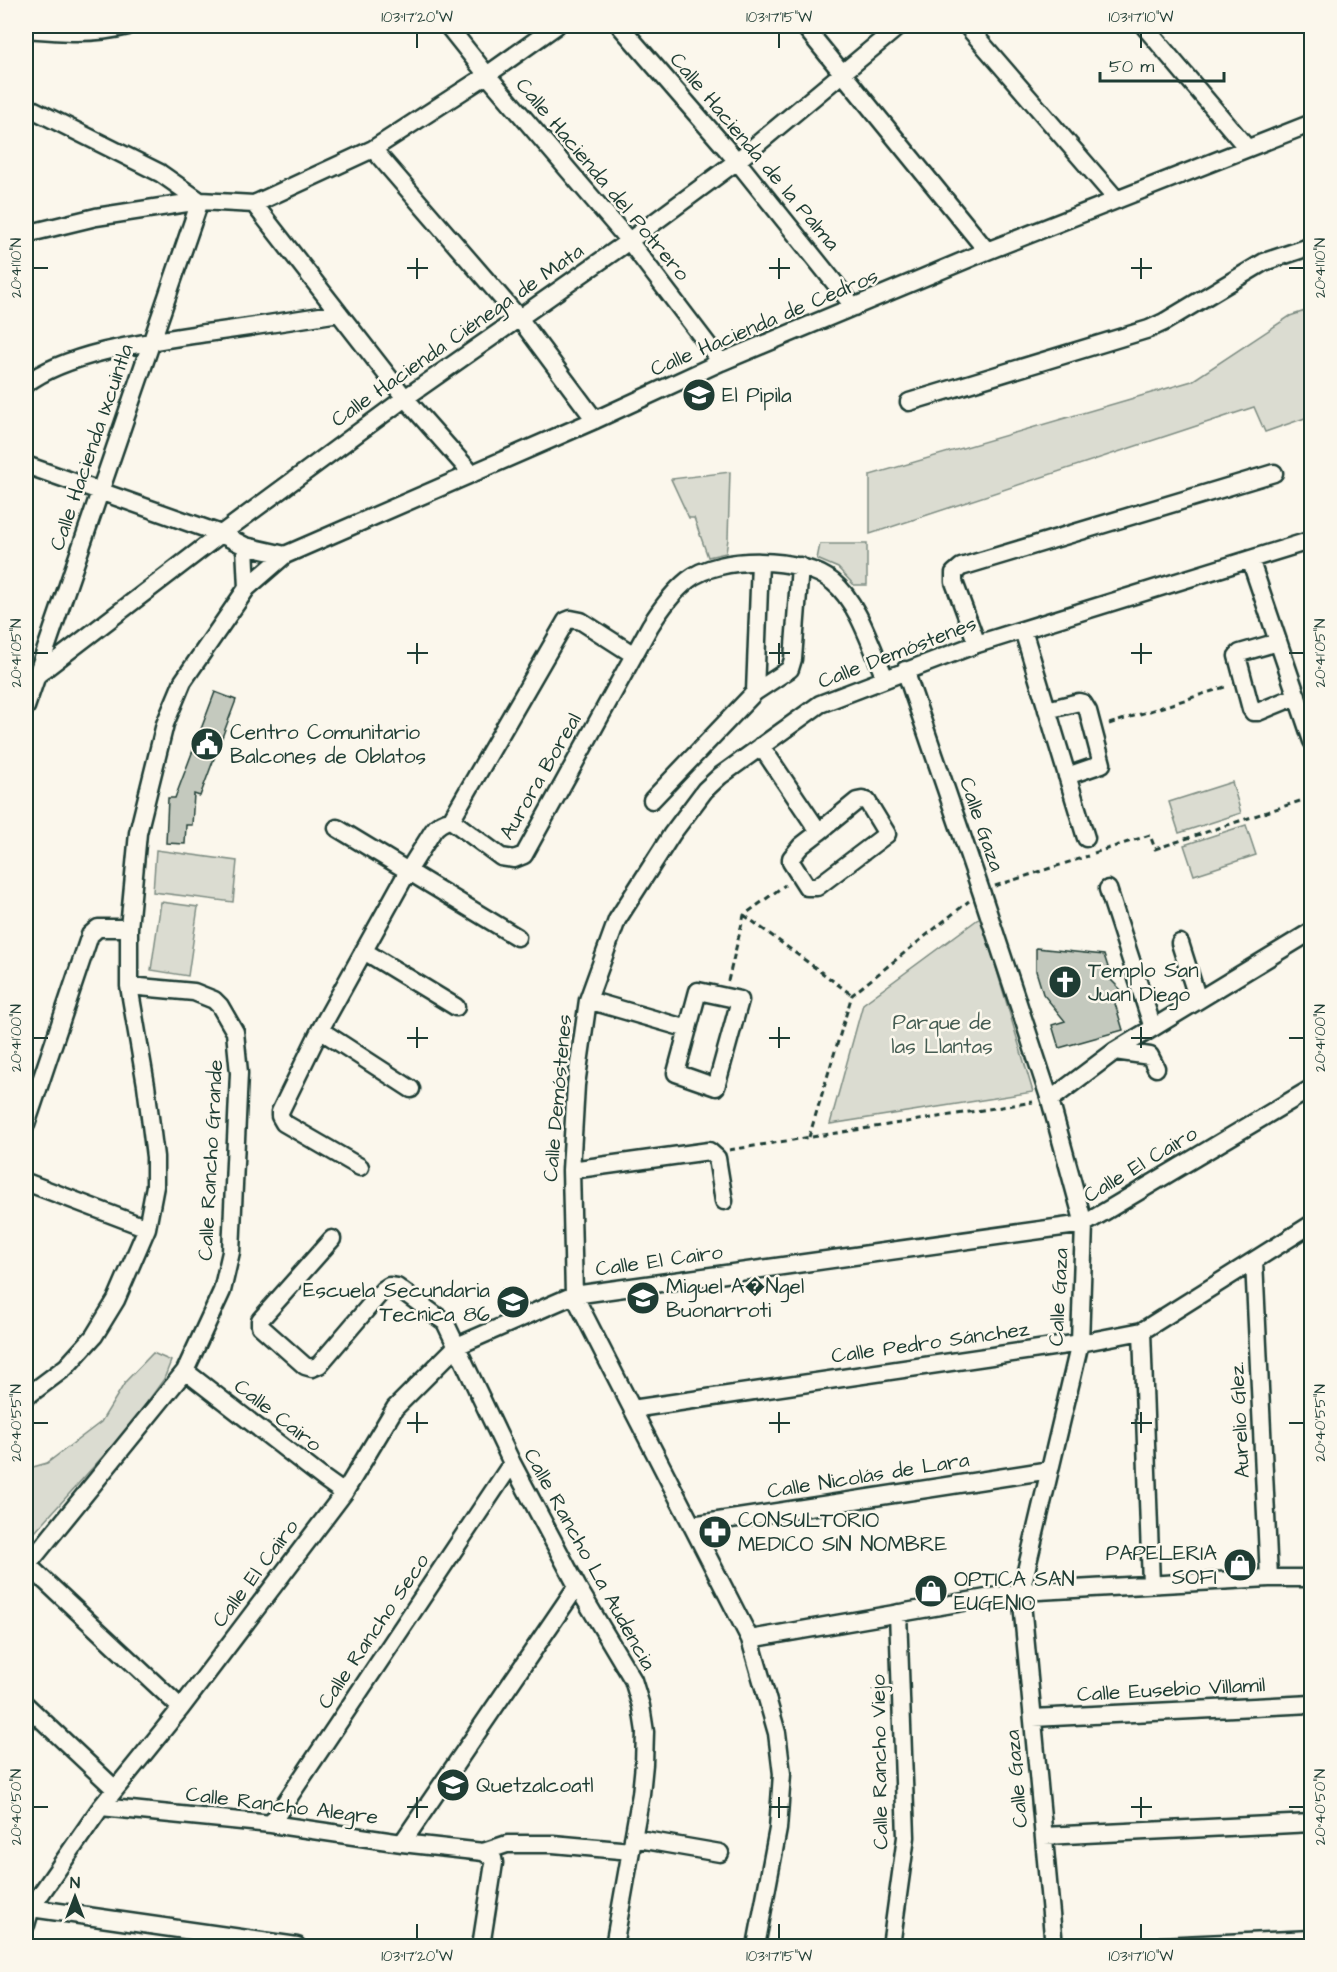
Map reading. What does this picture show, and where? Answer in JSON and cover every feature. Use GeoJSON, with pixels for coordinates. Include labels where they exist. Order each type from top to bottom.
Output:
{"type":"FeatureCollection","features":[{"type":"Feature","properties":{"kind":"street"},"geometry":{"type":"LineString","coordinates":[[26,29],[66,33],[92,32],[128,26]]}},
{"type":"Feature","properties":{"kind":"street","name":"Calle Hacienda del Potrero"},"geometry":{"type":"LineString","coordinates":[[448,26],[629,241],[721,362]]}},
{"type":"Feature","properties":{"kind":"street"},"geometry":{"type":"LineString","coordinates":[[26,234],[96,217],[200,201],[254,204],[373,149],[487,75],[556,26]]}},
{"type":"Feature","properties":{"kind":"street","name":"Calle Hacienda de la Palma"},"geometry":{"type":"LineString","coordinates":[[620,26],[737,161],[854,307]]}},
{"type":"Feature","properties":{"kind":"street"},"geometry":{"type":"LineString","coordinates":[[804,26],[987,251]]}},
{"type":"Feature","properties":{"kind":"street","name":"Calle Hacienda Ciénega de Mata"},"geometry":{"type":"LineString","coordinates":[[36,676],[221,534],[405,398],[629,241],[737,161],[899,26]]}},
{"type":"Feature","properties":{"kind":"street"},"geometry":{"type":"LineString","coordinates":[[967,26],[1117,200]]}},
{"type":"Feature","properties":{"kind":"street"},"geometry":{"type":"LineString","coordinates":[[1144,26],[1247,148]]}},
{"type":"Feature","properties":{"kind":"street"},"geometry":{"type":"LineString","coordinates":[[26,106],[160,173],[200,201]]}},
{"type":"Feature","properties":{"kind":"street","name":"Calle Hacienda de Cedros"},"geometry":{"type":"LineString","coordinates":[[26,1397],[66,1367],[94,1336],[116,1300],[147,1228],[155,1186],[155,1157],[146,1085],[129,986],[129,928],[138,833],[165,724],[183,681],[247,588],[285,555],[595,420],[721,362],[987,251],[1311,123]]}},
{"type":"Feature","properties":{"kind":"street"},"geometry":{"type":"LineString","coordinates":[[373,149],[519,318],[595,420]]}},
{"type":"Feature","properties":{"kind":"street","name":"Calle Hacienda Ixcuintla"},"geometry":{"type":"LineString","coordinates":[[26,707],[200,201]]}},
{"type":"Feature","properties":{"kind":"street"},"geometry":{"type":"LineString","coordinates":[[254,204],[405,398],[472,474]]}},
{"type":"Feature","properties":{"kind":"street"},"geometry":{"type":"LineString","coordinates":[[909,402],[1149,329],[1264,262],[1311,246]]}},
{"type":"Feature","properties":{"kind":"street"},"geometry":{"type":"LineString","coordinates":[[26,384],[36,376],[68,363],[151,342],[339,313]]}},
{"type":"Feature","properties":{"kind":"street"},"geometry":{"type":"LineString","coordinates":[[26,465],[221,534],[245,546],[285,555]]}},
{"type":"Feature","properties":{"kind":"street"},"geometry":{"type":"LineString","coordinates":[[977,644],[954,582],[954,573],[961,567],[1274,473]]}},
{"type":"Feature","properties":{"kind":"street","name":"Calle Demóstenes"},"geometry":{"type":"LineString","coordinates":[[756,1947],[778,1829],[782,1774],[777,1733],[750,1638],[574,1295],[571,1170],[576,1085],[588,1000],[617,920],[672,834],[705,790],[720,776],[820,704],[977,644],[1311,540]]}},
{"type":"Feature","properties":{"kind":"street"},"geometry":{"type":"LineString","coordinates":[[245,546],[247,588]]}},
{"type":"Feature","properties":{"kind":"street"},"geometry":{"type":"LineString","coordinates":[[1250,560],[1311,741]]}},
{"type":"Feature","properties":{"kind":"street"},"geometry":{"type":"LineString","coordinates":[[755,692],[760,562]]}},
{"type":"Feature","properties":{"kind":"street","name":"Aurora Boreal"},"geometry":{"type":"LineString","coordinates":[[451,820],[501,857],[514,860],[524,855],[656,616],[688,580],[721,566],[760,562],[800,566],[827,578],[842,592],[865,631],[885,678]]}},
{"type":"Feature","properties":{"kind":"street"},"geometry":{"type":"LineString","coordinates":[[652,800],[755,692],[790,669],[793,659],[800,566]]}},
{"type":"Feature","properties":{"kind":"street"},"geometry":{"type":"LineString","coordinates":[[360,1167],[284,1123],[280,1116],[281,1108],[320,1030],[408,871],[437,826],[451,820],[566,621],[571,619],[581,621],[634,655]]}},
{"type":"Feature","properties":{"kind":"street"},"geometry":{"type":"LineString","coordinates":[[1023,630],[1086,838]]}},
{"type":"Feature","properties":{"kind":"street"},"geometry":{"type":"LineString","coordinates":[[1278,642],[1238,654],[1237,661],[1251,709],[1255,712],[1297,696]]}},
{"type":"Feature","properties":{"kind":"street","name":"Calle Gaza"},"geometry":{"type":"LineString","coordinates":[[905,670],[1050,1100],[1084,1224],[1080,1343],[1021,1592],[1054,1947]]}},
{"type":"Feature","properties":{"kind":"street"},"geometry":{"type":"LineString","coordinates":[[1047,710],[1074,702],[1083,703],[1088,711],[1102,764],[1067,776]]}},
{"type":"Feature","properties":{"kind":"street"},"geometry":{"type":"LineString","coordinates":[[761,746],[819,832]]}},
{"type":"Feature","properties":{"kind":"street"},"geometry":{"type":"LineString","coordinates":[[856,801],[867,801],[886,834],[817,887],[807,887],[799,875],[791,862],[791,857],[856,801]]}},
{"type":"Feature","properties":{"kind":"street"},"geometry":{"type":"LineString","coordinates":[[337,828],[517,937]]}},
{"type":"Feature","properties":{"kind":"street"},"geometry":{"type":"LineString","coordinates":[[1108,889],[1153,1028]]}},
{"type":"Feature","properties":{"kind":"street"},"geometry":{"type":"LineString","coordinates":[[26,1125],[90,935],[101,928],[129,928]]}},
{"type":"Feature","properties":{"kind":"street"},"geometry":{"type":"LineString","coordinates":[[1050,1100],[1115,1051],[1311,931]]}},
{"type":"Feature","properties":{"kind":"street"},"geometry":{"type":"LineString","coordinates":[[1180,943],[1198,1000]]}},
{"type":"Feature","properties":{"kind":"street"},"geometry":{"type":"LineString","coordinates":[[364,951],[456,1007]]}},
{"type":"Feature","properties":{"kind":"street","name":"Calle Rancho Grande"},"geometry":{"type":"LineString","coordinates":[[27,1566],[185,1371],[222,1291],[231,1252],[239,1073],[235,1032],[231,1022],[214,1000],[194,992],[129,986]]}},
{"type":"Feature","properties":{"kind":"street"},"geometry":{"type":"LineString","coordinates":[[698,991],[732,998],[716,1087],[676,1073],[688,1029],[698,991]]}},
{"type":"Feature","properties":{"kind":"street"},"geometry":{"type":"LineString","coordinates":[[588,1000],[688,1029]]}},
{"type":"Feature","properties":{"kind":"street"},"geometry":{"type":"LineString","coordinates":[[320,1030],[411,1089]]}},
{"type":"Feature","properties":{"kind":"street"},"geometry":{"type":"LineString","coordinates":[[1115,1051],[1150,1056],[1156,1068]]}},
{"type":"Feature","properties":{"kind":"street","name":"Calle El Cairo"},"geometry":{"type":"LineString","coordinates":[[26,1925],[31,1908],[101,1807],[181,1708],[344,1492],[394,1408],[457,1346],[574,1295],[1084,1224],[1311,1088]]}},
{"type":"Feature","properties":{"kind":"street"},"geometry":{"type":"LineString","coordinates":[[571,1170],[704,1151],[712,1152],[717,1158],[724,1200]]}},
{"type":"Feature","properties":{"kind":"street"},"geometry":{"type":"LineString","coordinates":[[26,1182],[147,1228]]}},
{"type":"Feature","properties":{"kind":"street","name":"Calle Pedro Sánchez"},"geometry":{"type":"LineString","coordinates":[[632,1408],[1080,1343],[1142,1331],[1311,1224]]}},
{"type":"Feature","properties":{"kind":"street","name":"Calle Rancho La Audencia"},"geometry":{"type":"LineString","coordinates":[[333,1239],[260,1320],[262,1329],[305,1366],[312,1368],[320,1365],[382,1290],[389,1286],[397,1287],[445,1322],[512,1463],[577,1586],[629,1672],[641,1706],[645,1732],[644,1764],[614,1947]]}},
{"type":"Feature","properties":{"kind":"street","name":"Aurelio Glez."},"geometry":{"type":"LineString","coordinates":[[1254,1261],[1269,1578]]}},
{"type":"Feature","properties":{"kind":"street"},"geometry":{"type":"LineString","coordinates":[[1142,1331],[1151,1584]]}},
{"type":"Feature","properties":{"kind":"street","name":"Calle Cairo"},"geometry":{"type":"LineString","coordinates":[[185,1371],[344,1492]]}},
{"type":"Feature","properties":{"kind":"street","name":"Calle Rancho Seco"},"geometry":{"type":"LineString","coordinates":[[272,1824],[512,1463]]}},
{"type":"Feature","properties":{"kind":"street","name":"Calle Nicolás de Lara"},"geometry":{"type":"LineString","coordinates":[[692,1525],[1050,1470]]}},
{"type":"Feature","properties":{"kind":"street"},"geometry":{"type":"LineString","coordinates":[[27,1566],[181,1708]]}},
{"type":"Feature","properties":{"kind":"street"},"geometry":{"type":"LineString","coordinates":[[750,1638],[1021,1592],[1269,1578],[1311,1578]]}},
{"type":"Feature","properties":{"kind":"street"},"geometry":{"type":"LineString","coordinates":[[402,1843],[577,1586]]}},
{"type":"Feature","properties":{"kind":"street","name":"Calle Rancho Viejo"},"geometry":{"type":"LineString","coordinates":[[891,1947],[906,1837],[898,1613]]}},
{"type":"Feature","properties":{"kind":"street","name":"Calle Eusebio Villamil"},"geometry":{"type":"LineString","coordinates":[[1033,1718],[1311,1704]]}},
{"type":"Feature","properties":{"kind":"street"},"geometry":{"type":"LineString","coordinates":[[28,1713],[115,1789]]}},
{"type":"Feature","properties":{"kind":"street","name":"Calle Rancho Alegre"},"geometry":{"type":"LineString","coordinates":[[101,1807],[272,1824],[488,1855]]}},
{"type":"Feature","properties":{"kind":"street"},"geometry":{"type":"LineString","coordinates":[[1044,1836],[1311,1823]]}},
{"type":"Feature","properties":{"kind":"street"},"geometry":{"type":"LineString","coordinates":[[481,1947],[494,1869],[488,1855],[507,1844],[632,1845],[720,1853]]}},
{"type":"Feature","properties":{"kind":"street"},"geometry":{"type":"LineString","coordinates":[[31,1908],[297,1947]]}},
{"type":"Feature","properties":{"kind":"street"},"geometry":{"type":"LineString","coordinates":[[1160,1947],[1311,1939]]}},
{"type":"Feature","properties":{"kind":"path"},"geometry":{"type":"LineString","coordinates":[[1093,729],[1243,682]]}},
{"type":"Feature","properties":{"kind":"path"},"geometry":{"type":"LineString","coordinates":[[808,1137],[852,996],[981,891],[1150,835],[1155,849],[1311,797]]}},
{"type":"Feature","properties":{"kind":"path"},"geometry":{"type":"LineString","coordinates":[[732,998],[744,915],[799,875]]}},
{"type":"Feature","properties":{"kind":"path"},"geometry":{"type":"LineString","coordinates":[[744,915],[852,996]]}},
{"type":"Feature","properties":{"kind":"path"},"geometry":{"type":"LineString","coordinates":[[712,1152],[1050,1100]]}},
{"type":"Feature","properties":{"kind":"green space"},"geometry":{"type":"Polygon","coordinates":[[[1311,309],[1311,416],[1265,432],[1254,407],[870,534],[870,475],[1192,381],[1290,316],[1311,309]]]}},
{"type":"Feature","properties":{"kind":"green space"},"geometry":{"type":"Polygon","coordinates":[[[730,472],[726,553],[708,557],[694,518],[689,518],[671,479],[730,472]]]}},
{"type":"Feature","properties":{"kind":"green space"},"geometry":{"type":"Polygon","coordinates":[[[820,544],[867,544],[867,585],[854,585],[838,568],[817,559],[820,544]]]}},
{"type":"Feature","properties":{"kind":"green space"},"geometry":{"type":"Polygon","coordinates":[[[1232,782],[1241,813],[1179,833],[1169,802],[1232,782]]]}},
{"type":"Feature","properties":{"kind":"green space"},"geometry":{"type":"Polygon","coordinates":[[[1246,825],[1256,855],[1194,875],[1184,845],[1246,825]]]}},
{"type":"Feature","properties":{"kind":"green space"},"geometry":{"type":"Polygon","coordinates":[[[156,850],[237,861],[233,902],[153,892],[156,850]]]}},
{"type":"Feature","properties":{"kind":"green space"},"geometry":{"type":"Polygon","coordinates":[[[161,902],[198,907],[188,976],[151,970],[161,902]]]}},
{"type":"Feature","properties":{"kind":"green space","name":"Parque de las Llantas"},"geometry":{"type":"Polygon","coordinates":[[[981,917],[1033,1092],[830,1124],[863,1004],[981,917]]]}},
{"type":"Feature","properties":{"kind":"green space"},"geometry":{"type":"Polygon","coordinates":[[[153,1353],[171,1361],[164,1379],[130,1426],[26,1542],[26,1469],[47,1463],[101,1422],[126,1381],[153,1353]]]}},
{"type":"Feature","properties":{"kind":"building","name":"Centro Comunitario Balcones de Oblatos"},"geometry":{"type":"Polygon","coordinates":[[[215,692],[236,700],[200,796],[194,794],[192,825],[186,825],[185,844],[166,843],[168,798],[175,798],[215,692]]]}},
{"type":"Feature","properties":{"kind":"building"},"geometry":{"type":"Polygon","coordinates":[[[1036,948],[1104,955],[1108,967],[1103,972],[1124,993],[1113,997],[1123,1030],[1059,1048],[1052,1025],[1065,1021],[1043,994],[1036,971],[1036,948]]]}},
{"type":"Feature","properties":{"kind":"place","name":"El Pipila"},"geometry":{"type":"Point","coordinates":[699,395]}},
{"type":"Feature","properties":{"kind":"place","name":"Centro Comunitario Balcones de Oblatos"},"geometry":{"type":"Point","coordinates":[207,744]}},
{"type":"Feature","properties":{"kind":"place","name":"Templo San Juan Diego"},"geometry":{"type":"Point","coordinates":[1065,982]}},
{"type":"Feature","properties":{"kind":"place","name":"Miguel A�Ngel Buonarroti"},"geometry":{"type":"Point","coordinates":[643,1298]}},
{"type":"Feature","properties":{"kind":"place","name":"Escuela Secundaria Tecnica 86"},"geometry":{"type":"Point","coordinates":[513,1302]}},
{"type":"Feature","properties":{"kind":"place","name":"CONSULTORIO MEDICO SIN NOMBRE"},"geometry":{"type":"Point","coordinates":[715,1532]}},
{"type":"Feature","properties":{"kind":"place","name":"PAPELERIA SOFI"},"geometry":{"type":"Point","coordinates":[1240,1565]}},
{"type":"Feature","properties":{"kind":"place","name":"OPTICA SAN EUGENIO"},"geometry":{"type":"Point","coordinates":[931,1591]}},
{"type":"Feature","properties":{"kind":"place","name":"Quetzalcoatl"},"geometry":{"type":"Point","coordinates":[453,1785]}}]}
